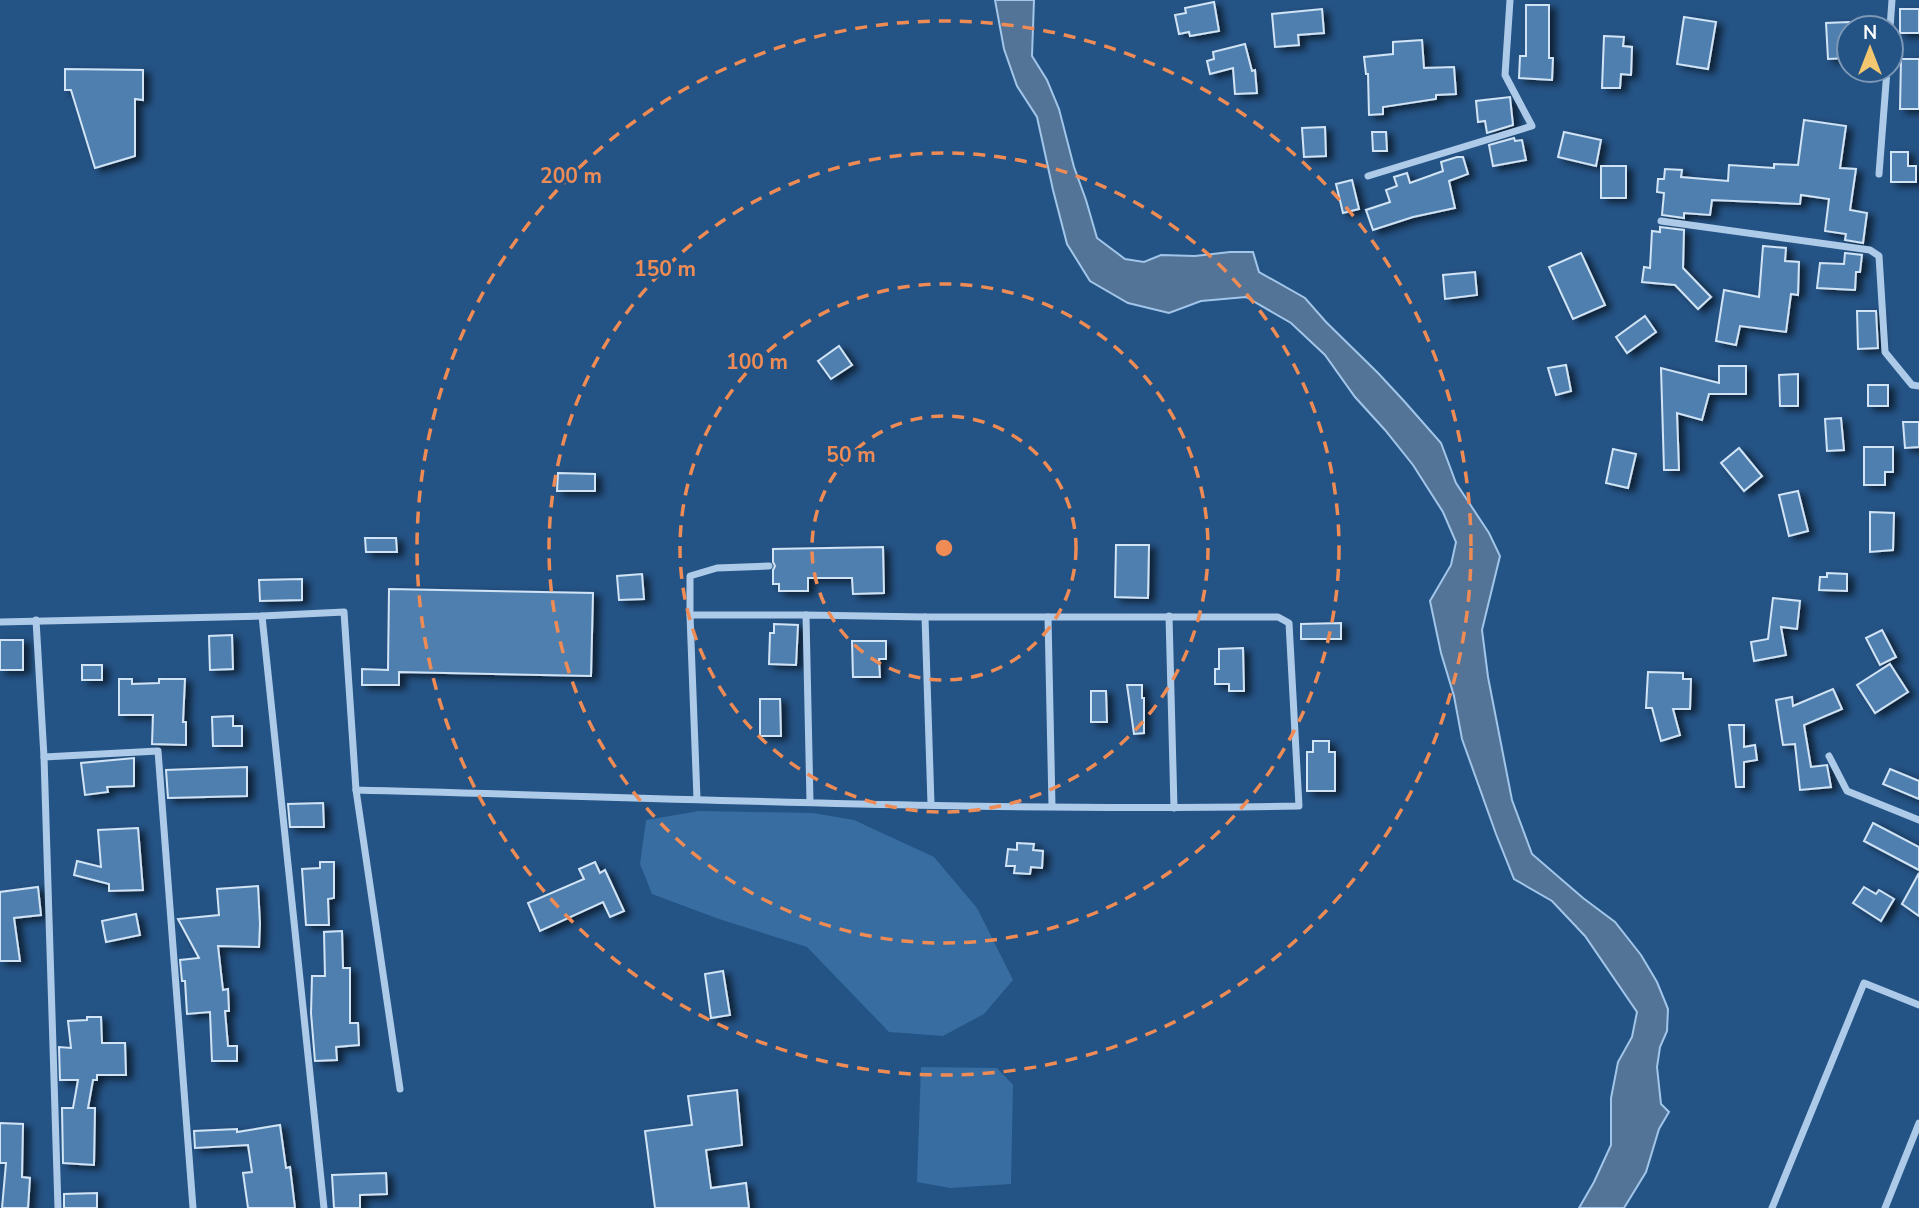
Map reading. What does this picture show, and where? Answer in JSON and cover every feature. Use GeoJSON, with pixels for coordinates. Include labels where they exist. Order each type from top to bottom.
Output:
{"type":"FeatureCollection","features":[{"type":"Feature","properties":{"kind":"street"},"geometry":{"type":"LineString","coordinates":[[1368,176],[1532,126],[1505,75],[1510,0]]}},
{"type":"Feature","properties":{"kind":"street"},"geometry":{"type":"LineString","coordinates":[[1879,173],[1885,84]]}},
{"type":"Feature","properties":{"kind":"street"},"geometry":{"type":"LineString","coordinates":[[1661,221],[1870,250],[1879,256],[1885,352],[1912,385],[1919,386]]}},
{"type":"Feature","properties":{"kind":"street"},"geometry":{"type":"LineString","coordinates":[[698,799],[690,576],[717,568],[769,566]]}},
{"type":"Feature","properties":{"kind":"street"},"geometry":{"type":"LineString","coordinates":[[0,622],[344,612],[356,790],[400,1089]]}},
{"type":"Feature","properties":{"kind":"street"},"geometry":{"type":"LineString","coordinates":[[356,790],[810,802],[1174,808],[1299,806],[1289,623],[1278,617],[691,615]]}},
{"type":"Feature","properties":{"kind":"street"},"geometry":{"type":"LineString","coordinates":[[806,615],[810,802]]}},
{"type":"Feature","properties":{"kind":"street"},"geometry":{"type":"LineString","coordinates":[[262,616],[324,1208]]}},
{"type":"Feature","properties":{"kind":"street"},"geometry":{"type":"LineString","coordinates":[[1169,616],[1174,808]]}},
{"type":"Feature","properties":{"kind":"street"},"geometry":{"type":"LineString","coordinates":[[925,617],[931,804]]}},
{"type":"Feature","properties":{"kind":"street"},"geometry":{"type":"LineString","coordinates":[[1048,617],[1052,806]]}},
{"type":"Feature","properties":{"kind":"street"},"geometry":{"type":"LineString","coordinates":[[36,620],[44,757],[58,1208]]}},
{"type":"Feature","properties":{"kind":"street"},"geometry":{"type":"LineString","coordinates":[[44,757],[158,751],[193,1208]]}},
{"type":"Feature","properties":{"kind":"street"},"geometry":{"type":"LineString","coordinates":[[1829,756],[1847,791],[1919,820]]}},
{"type":"Feature","properties":{"kind":"street"},"geometry":{"type":"LineString","coordinates":[[1772,1208],[1864,983],[1919,1005]]}},
{"type":"Feature","properties":{"kind":"street"},"geometry":{"type":"LineString","coordinates":[[1885,1208],[1919,1123]]}},
{"type":"Feature","properties":{"kind":"shaded area"},"geometry":{"type":"Polygon","coordinates":[[[995,0],[1034,0],[1032,56],[1047,80],[1059,109],[1097,238],[1125,259],[1144,262],[1161,255],[1195,256],[1253,252],[1259,272],[1305,298],[1441,443],[1456,483],[1489,533],[1500,556],[1482,630],[1488,677],[1512,800],[1532,854],[1615,922],[1641,955],[1657,982],[1668,1009],[1667,1031],[1660,1047],[1657,1067],[1661,1104],[1669,1112],[1659,1129],[1646,1172],[1624,1208],[1579,1208],[1611,1145],[1611,1098],[1618,1062],[1632,1037],[1637,1012],[1585,936],[1552,901],[1514,879],[1496,834],[1462,739],[1430,601],[1451,565],[1456,542],[1443,512],[1413,465],[1355,397],[1325,355],[1291,323],[1246,297],[1201,301],[1169,313],[1128,303],[1090,281],[1067,244],[1037,117],[1017,86],[1004,49],[995,0]]]}},
{"type":"Feature","properties":{"kind":"shaded area"},"geometry":{"type":"Polygon","coordinates":[[[699,811],[813,813],[854,820],[934,857],[977,908],[1013,980],[984,1014],[943,1036],[889,1032],[807,947],[652,894],[640,864],[646,820],[699,811]]]}},
{"type":"Feature","properties":{"kind":"shaded area"},"geometry":{"type":"Polygon","coordinates":[[[921,1067],[997,1068],[1013,1085],[1011,1184],[950,1188],[917,1182],[921,1067]]]}},
{"type":"Feature","properties":{"kind":"building"},"geometry":{"type":"Polygon","coordinates":[[[1214,2],[1219,31],[1190,36],[1189,32],[1179,34],[1175,15],[1186,13],[1185,8],[1214,2]]]}},
{"type":"Feature","properties":{"kind":"building"},"geometry":{"type":"Polygon","coordinates":[[[1526,5],[1549,5],[1549,58],[1553,58],[1552,80],[1519,78],[1520,56],[1526,56],[1526,5]]]}},
{"type":"Feature","properties":{"kind":"building"},"geometry":{"type":"Polygon","coordinates":[[[1322,9],[1324,33],[1298,35],[1299,45],[1275,47],[1272,14],[1322,9]]]}},
{"type":"Feature","properties":{"kind":"building"},"geometry":{"type":"Polygon","coordinates":[[[1900,9],[1919,9],[1919,33],[1905,33],[1905,14],[1900,14],[1900,9]]]}},
{"type":"Feature","properties":{"kind":"building"},"geometry":{"type":"Polygon","coordinates":[[[1684,17],[1716,22],[1708,69],[1677,64],[1684,17]]]}},
{"type":"Feature","properties":{"kind":"building"},"geometry":{"type":"Polygon","coordinates":[[[1826,23],[1835,23],[1835,59],[1828,59],[1826,23]]]}},
{"type":"Feature","properties":{"kind":"building"},"geometry":{"type":"Polygon","coordinates":[[[1604,36],[1624,37],[1623,46],[1632,47],[1631,75],[1621,74],[1620,88],[1602,88],[1604,36]]]}},
{"type":"Feature","properties":{"kind":"building"},"geometry":{"type":"Polygon","coordinates":[[[1422,40],[1424,68],[1454,67],[1456,94],[1436,95],[1436,99],[1383,107],[1383,114],[1369,115],[1368,74],[1364,57],[1393,54],[1393,42],[1422,40]]]}},
{"type":"Feature","properties":{"kind":"building"},"geometry":{"type":"Polygon","coordinates":[[[1245,44],[1252,71],[1255,70],[1257,93],[1235,94],[1233,68],[1210,74],[1207,61],[1214,59],[1213,52],[1245,44]]]}},
{"type":"Feature","properties":{"kind":"building"},"geometry":{"type":"Polygon","coordinates":[[[1905,59],[1919,59],[1919,109],[1900,109],[1900,84],[1905,84],[1905,59]]]}},
{"type":"Feature","properties":{"kind":"building"},"geometry":{"type":"Polygon","coordinates":[[[65,69],[143,70],[143,100],[135,99],[135,156],[95,168],[71,90],[65,90],[65,69]]]}},
{"type":"Feature","properties":{"kind":"building"},"geometry":{"type":"Polygon","coordinates":[[[1510,97],[1513,125],[1487,133],[1485,121],[1478,122],[1476,101],[1510,97]]]}},
{"type":"Feature","properties":{"kind":"building"},"geometry":{"type":"Polygon","coordinates":[[[1804,120],[1846,126],[1840,168],[1856,169],[1850,210],[1867,213],[1863,243],[1845,240],[1846,234],[1825,231],[1829,199],[1801,195],[1800,204],[1712,200],[1710,215],[1684,213],[1684,218],[1662,215],[1664,193],[1657,192],[1658,179],[1664,179],[1665,169],[1682,170],[1681,177],[1728,181],[1729,165],[1774,168],[1774,164],[1798,165],[1804,120]]]}},
{"type":"Feature","properties":{"kind":"building"},"geometry":{"type":"Polygon","coordinates":[[[1325,127],[1326,156],[1304,157],[1302,128],[1325,127]]]}},
{"type":"Feature","properties":{"kind":"building"},"geometry":{"type":"Polygon","coordinates":[[[1372,132],[1386,132],[1387,151],[1373,151],[1372,132]]]}},
{"type":"Feature","properties":{"kind":"building"},"geometry":{"type":"Polygon","coordinates":[[[1564,132],[1601,140],[1596,166],[1558,157],[1564,132]]]}},
{"type":"Feature","properties":{"kind":"building"},"geometry":{"type":"Polygon","coordinates":[[[1514,138],[1515,141],[1522,140],[1526,160],[1493,166],[1489,145],[1514,138]]]}},
{"type":"Feature","properties":{"kind":"building"},"geometry":{"type":"Polygon","coordinates":[[[1891,152],[1908,152],[1908,166],[1916,166],[1916,182],[1891,182],[1891,152]]]}},
{"type":"Feature","properties":{"kind":"building"},"geometry":{"type":"Polygon","coordinates":[[[1463,157],[1468,174],[1449,181],[1455,208],[1413,217],[1373,230],[1366,210],[1390,202],[1386,190],[1397,186],[1394,177],[1407,173],[1410,183],[1443,171],[1441,162],[1463,157]]]}},
{"type":"Feature","properties":{"kind":"building"},"geometry":{"type":"Polygon","coordinates":[[[1601,166],[1626,166],[1626,198],[1601,198],[1601,166]]]}},
{"type":"Feature","properties":{"kind":"building"},"geometry":{"type":"Polygon","coordinates":[[[1352,180],[1359,209],[1343,213],[1336,184],[1352,180]]]}},
{"type":"Feature","properties":{"kind":"building"},"geometry":{"type":"Polygon","coordinates":[[[1660,227],[1684,230],[1683,268],[1711,297],[1698,309],[1675,285],[1642,282],[1644,267],[1650,268],[1652,231],[1660,232],[1660,227]]]}},
{"type":"Feature","properties":{"kind":"building"},"geometry":{"type":"Polygon","coordinates":[[[1763,246],[1786,248],[1785,261],[1799,262],[1798,295],[1791,294],[1786,332],[1740,326],[1736,345],[1716,341],[1724,290],[1759,297],[1763,246]]]}},
{"type":"Feature","properties":{"kind":"building"},"geometry":{"type":"Polygon","coordinates":[[[1581,253],[1605,305],[1573,319],[1549,267],[1581,253]]]}},
{"type":"Feature","properties":{"kind":"building"},"geometry":{"type":"Polygon","coordinates":[[[1845,253],[1862,255],[1860,272],[1856,272],[1855,290],[1817,288],[1820,263],[1844,264],[1845,253]]]}},
{"type":"Feature","properties":{"kind":"building"},"geometry":{"type":"Polygon","coordinates":[[[1475,272],[1477,295],[1445,299],[1443,275],[1475,272]]]}},
{"type":"Feature","properties":{"kind":"building"},"geometry":{"type":"Polygon","coordinates":[[[1857,311],[1876,311],[1878,348],[1858,349],[1857,311]]]}},
{"type":"Feature","properties":{"kind":"building"},"geometry":{"type":"Polygon","coordinates":[[[1645,316],[1656,332],[1627,353],[1616,337],[1645,316]]]}},
{"type":"Feature","properties":{"kind":"building"},"geometry":{"type":"Polygon","coordinates":[[[839,346],[852,365],[831,379],[818,361],[839,346]]]}},
{"type":"Feature","properties":{"kind":"building"},"geometry":{"type":"Polygon","coordinates":[[[1566,365],[1571,391],[1556,395],[1548,368],[1566,365]]]}},
{"type":"Feature","properties":{"kind":"building"},"geometry":{"type":"Polygon","coordinates":[[[1719,366],[1746,366],[1746,394],[1709,394],[1702,420],[1677,413],[1679,470],[1664,470],[1661,368],[1719,383],[1719,366]]]}},
{"type":"Feature","properties":{"kind":"building"},"geometry":{"type":"Polygon","coordinates":[[[1798,374],[1798,406],[1780,406],[1779,375],[1798,374]]]}},
{"type":"Feature","properties":{"kind":"building"},"geometry":{"type":"Polygon","coordinates":[[[1868,385],[1888,385],[1888,406],[1868,406],[1868,385]]]}},
{"type":"Feature","properties":{"kind":"building"},"geometry":{"type":"Polygon","coordinates":[[[1841,418],[1844,450],[1827,451],[1825,419],[1841,418]]]}},
{"type":"Feature","properties":{"kind":"building"},"geometry":{"type":"Polygon","coordinates":[[[1903,422],[1919,422],[1919,447],[1905,448],[1903,422]]]}},
{"type":"Feature","properties":{"kind":"building"},"geometry":{"type":"Polygon","coordinates":[[[1864,447],[1893,447],[1893,472],[1885,472],[1885,485],[1864,485],[1864,447]]]}},
{"type":"Feature","properties":{"kind":"building"},"geometry":{"type":"Polygon","coordinates":[[[1739,448],[1762,476],[1744,491],[1721,463],[1739,448]]]}},
{"type":"Feature","properties":{"kind":"building"},"geometry":{"type":"Polygon","coordinates":[[[1613,449],[1636,454],[1628,488],[1606,483],[1613,449]]]}},
{"type":"Feature","properties":{"kind":"building"},"geometry":{"type":"Polygon","coordinates":[[[558,473],[595,474],[595,491],[557,491],[558,473]]]}},
{"type":"Feature","properties":{"kind":"building"},"geometry":{"type":"Polygon","coordinates":[[[1798,491],[1808,531],[1789,536],[1779,495],[1798,491]]]}},
{"type":"Feature","properties":{"kind":"building"},"geometry":{"type":"Polygon","coordinates":[[[1870,512],[1894,513],[1893,550],[1870,552],[1870,512]]]}},
{"type":"Feature","properties":{"kind":"building"},"geometry":{"type":"Polygon","coordinates":[[[365,538],[396,538],[397,552],[366,552],[365,538]]]}},
{"type":"Feature","properties":{"kind":"building"},"geometry":{"type":"Polygon","coordinates":[[[1116,545],[1149,545],[1148,598],[1115,597],[1116,545]]]}},
{"type":"Feature","properties":{"kind":"building"},"geometry":{"type":"Polygon","coordinates":[[[883,547],[884,593],[853,594],[852,578],[808,578],[808,591],[779,591],[779,584],[773,584],[773,549],[883,547]]]}},
{"type":"Feature","properties":{"kind":"building"},"geometry":{"type":"Polygon","coordinates":[[[1827,573],[1847,574],[1847,591],[1819,590],[1820,577],[1827,577],[1827,573]]]}},
{"type":"Feature","properties":{"kind":"building"},"geometry":{"type":"Polygon","coordinates":[[[642,574],[644,599],[619,600],[617,576],[642,574]]]}},
{"type":"Feature","properties":{"kind":"building"},"geometry":{"type":"Polygon","coordinates":[[[302,579],[302,600],[260,601],[259,580],[302,579]]]}},
{"type":"Feature","properties":{"kind":"building"},"geometry":{"type":"Polygon","coordinates":[[[389,589],[593,593],[591,676],[399,672],[399,685],[362,685],[362,669],[388,670],[389,589]]]}},
{"type":"Feature","properties":{"kind":"building"},"geometry":{"type":"Polygon","coordinates":[[[1773,598],[1800,601],[1797,629],[1781,627],[1786,655],[1754,661],[1751,642],[1768,639],[1773,598]]]}},
{"type":"Feature","properties":{"kind":"building"},"geometry":{"type":"Polygon","coordinates":[[[1341,623],[1341,639],[1301,639],[1301,624],[1341,623]]]}},
{"type":"Feature","properties":{"kind":"building"},"geometry":{"type":"Polygon","coordinates":[[[774,624],[798,625],[796,665],[769,664],[770,633],[774,633],[774,624]]]}},
{"type":"Feature","properties":{"kind":"building"},"geometry":{"type":"Polygon","coordinates":[[[1882,630],[1896,657],[1880,665],[1866,638],[1882,630]]]}},
{"type":"Feature","properties":{"kind":"building"},"geometry":{"type":"Polygon","coordinates":[[[232,635],[233,669],[210,670],[209,636],[232,635]]]}},
{"type":"Feature","properties":{"kind":"building"},"geometry":{"type":"Polygon","coordinates":[[[0,640],[23,640],[23,670],[0,670],[0,640]]]}},
{"type":"Feature","properties":{"kind":"building"},"geometry":{"type":"Polygon","coordinates":[[[852,641],[886,641],[886,659],[879,659],[880,677],[853,677],[852,641]]]}},
{"type":"Feature","properties":{"kind":"building"},"geometry":{"type":"Polygon","coordinates":[[[1243,648],[1244,691],[1229,691],[1229,684],[1215,684],[1215,669],[1219,669],[1219,649],[1243,648]]]}},
{"type":"Feature","properties":{"kind":"building"},"geometry":{"type":"Polygon","coordinates":[[[1890,664],[1908,692],[1875,713],[1857,685],[1890,664]]]}},
{"type":"Feature","properties":{"kind":"building"},"geometry":{"type":"Polygon","coordinates":[[[82,665],[102,665],[102,680],[82,680],[82,665]]]}},
{"type":"Feature","properties":{"kind":"building"},"geometry":{"type":"Polygon","coordinates":[[[1648,672],[1683,673],[1683,679],[1691,679],[1690,709],[1673,709],[1680,735],[1661,741],[1652,708],[1646,708],[1648,672]]]}},
{"type":"Feature","properties":{"kind":"building"},"geometry":{"type":"Polygon","coordinates":[[[119,679],[132,679],[132,684],[159,683],[159,679],[185,679],[183,722],[186,722],[186,745],[152,744],[153,715],[119,715],[119,679]]]}},
{"type":"Feature","properties":{"kind":"building"},"geometry":{"type":"Polygon","coordinates":[[[1127,685],[1142,685],[1144,733],[1134,734],[1127,685]]]}},
{"type":"Feature","properties":{"kind":"building"},"geometry":{"type":"Polygon","coordinates":[[[1833,689],[1842,709],[1804,725],[1811,767],[1827,765],[1831,787],[1800,790],[1795,744],[1783,745],[1776,700],[1792,697],[1793,706],[1833,689]]]}},
{"type":"Feature","properties":{"kind":"building"},"geometry":{"type":"Polygon","coordinates":[[[1091,691],[1106,691],[1107,722],[1091,722],[1091,691]]]}},
{"type":"Feature","properties":{"kind":"building"},"geometry":{"type":"Polygon","coordinates":[[[760,699],[780,699],[781,736],[760,736],[760,699]]]}},
{"type":"Feature","properties":{"kind":"building"},"geometry":{"type":"Polygon","coordinates":[[[233,716],[233,726],[242,726],[242,746],[213,746],[212,717],[233,716]]]}},
{"type":"Feature","properties":{"kind":"building"},"geometry":{"type":"Polygon","coordinates":[[[1729,725],[1744,725],[1744,747],[1755,745],[1757,760],[1744,762],[1744,787],[1736,787],[1729,725]]]}},
{"type":"Feature","properties":{"kind":"building"},"geometry":{"type":"Polygon","coordinates":[[[1313,741],[1329,741],[1329,752],[1335,752],[1335,791],[1307,791],[1307,752],[1313,752],[1313,741]]]}},
{"type":"Feature","properties":{"kind":"building"},"geometry":{"type":"Polygon","coordinates":[[[134,758],[134,786],[107,787],[108,792],[85,795],[81,763],[134,758]]]}},
{"type":"Feature","properties":{"kind":"building"},"geometry":{"type":"Polygon","coordinates":[[[247,767],[247,796],[168,798],[166,770],[247,767]]]}},
{"type":"Feature","properties":{"kind":"building"},"geometry":{"type":"Polygon","coordinates":[[[1890,769],[1919,781],[1919,799],[1883,784],[1890,769]]]}},
{"type":"Feature","properties":{"kind":"building"},"geometry":{"type":"Polygon","coordinates":[[[323,803],[324,827],[290,827],[288,804],[323,803]]]}},
{"type":"Feature","properties":{"kind":"building"},"geometry":{"type":"Polygon","coordinates":[[[1873,823],[1919,847],[1919,870],[1864,841],[1873,823]]]}},
{"type":"Feature","properties":{"kind":"building"},"geometry":{"type":"Polygon","coordinates":[[[138,828],[143,890],[109,891],[109,884],[74,875],[77,861],[101,867],[98,830],[138,828]]]}},
{"type":"Feature","properties":{"kind":"building"},"geometry":{"type":"Polygon","coordinates":[[[1017,843],[1034,844],[1033,850],[1043,851],[1042,868],[1031,867],[1030,874],[1014,873],[1015,866],[1006,866],[1008,849],[1017,850],[1017,843]]]}},
{"type":"Feature","properties":{"kind":"building"},"geometry":{"type":"Polygon","coordinates":[[[320,862],[334,862],[334,898],[328,899],[329,925],[306,925],[302,869],[320,868],[320,862]]]}},
{"type":"Feature","properties":{"kind":"building"},"geometry":{"type":"Polygon","coordinates":[[[595,862],[600,873],[605,870],[624,911],[610,917],[603,902],[540,931],[528,903],[584,879],[579,869],[595,862]]]}},
{"type":"Feature","properties":{"kind":"building"},"geometry":{"type":"Polygon","coordinates":[[[1919,873],[1919,916],[1902,904],[1919,873]]]}},
{"type":"Feature","properties":{"kind":"building"},"geometry":{"type":"Polygon","coordinates":[[[258,886],[259,947],[218,946],[223,990],[228,989],[229,1011],[225,1011],[228,1046],[237,1046],[237,1061],[212,1061],[210,1012],[187,1014],[185,981],[182,981],[180,960],[199,958],[178,919],[219,915],[217,889],[258,886]]]}},
{"type":"Feature","properties":{"kind":"building"},"geometry":{"type":"Polygon","coordinates":[[[38,887],[41,915],[14,918],[20,961],[0,961],[0,892],[38,887]]]}},
{"type":"Feature","properties":{"kind":"building"},"geometry":{"type":"Polygon","coordinates":[[[1864,887],[1876,894],[1879,890],[1894,899],[1881,921],[1853,903],[1864,887]]]}},
{"type":"Feature","properties":{"kind":"building"},"geometry":{"type":"Polygon","coordinates":[[[136,914],[140,935],[106,942],[102,921],[136,914]]]}},
{"type":"Feature","properties":{"kind":"building"},"geometry":{"type":"Polygon","coordinates":[[[342,931],[343,968],[350,968],[350,1023],[358,1023],[359,1045],[336,1047],[337,1060],[315,1061],[311,1013],[312,976],[325,976],[324,932],[342,931]]]}},
{"type":"Feature","properties":{"kind":"building"},"geometry":{"type":"Polygon","coordinates":[[[723,971],[730,1015],[711,1018],[705,974],[723,971]]]}},
{"type":"Feature","properties":{"kind":"building"},"geometry":{"type":"Polygon","coordinates":[[[87,1017],[101,1017],[102,1043],[125,1043],[126,1075],[97,1075],[97,1080],[93,1080],[88,1108],[95,1108],[94,1165],[63,1163],[62,1108],[73,1108],[78,1080],[60,1080],[59,1047],[71,1048],[68,1021],[87,1020],[87,1017]]]}},
{"type":"Feature","properties":{"kind":"building"},"geometry":{"type":"Polygon","coordinates":[[[737,1090],[742,1145],[706,1150],[711,1188],[746,1183],[749,1208],[655,1208],[645,1131],[692,1125],[688,1096],[737,1090]]]}},
{"type":"Feature","properties":{"kind":"building"},"geometry":{"type":"Polygon","coordinates":[[[0,1123],[23,1124],[22,1177],[30,1178],[28,1208],[2,1208],[6,1163],[0,1163],[0,1123]]]}},
{"type":"Feature","properties":{"kind":"building"},"geometry":{"type":"Polygon","coordinates":[[[280,1125],[286,1168],[290,1167],[295,1208],[248,1208],[243,1173],[252,1172],[248,1145],[195,1148],[194,1131],[237,1129],[237,1132],[280,1125]]]}},
{"type":"Feature","properties":{"kind":"building"},"geometry":{"type":"Polygon","coordinates":[[[386,1173],[387,1194],[360,1195],[360,1208],[334,1208],[332,1175],[386,1173]]]}},
{"type":"Feature","properties":{"kind":"building"},"geometry":{"type":"Polygon","coordinates":[[[97,1193],[97,1208],[64,1208],[64,1194],[97,1193]]]}}]}
